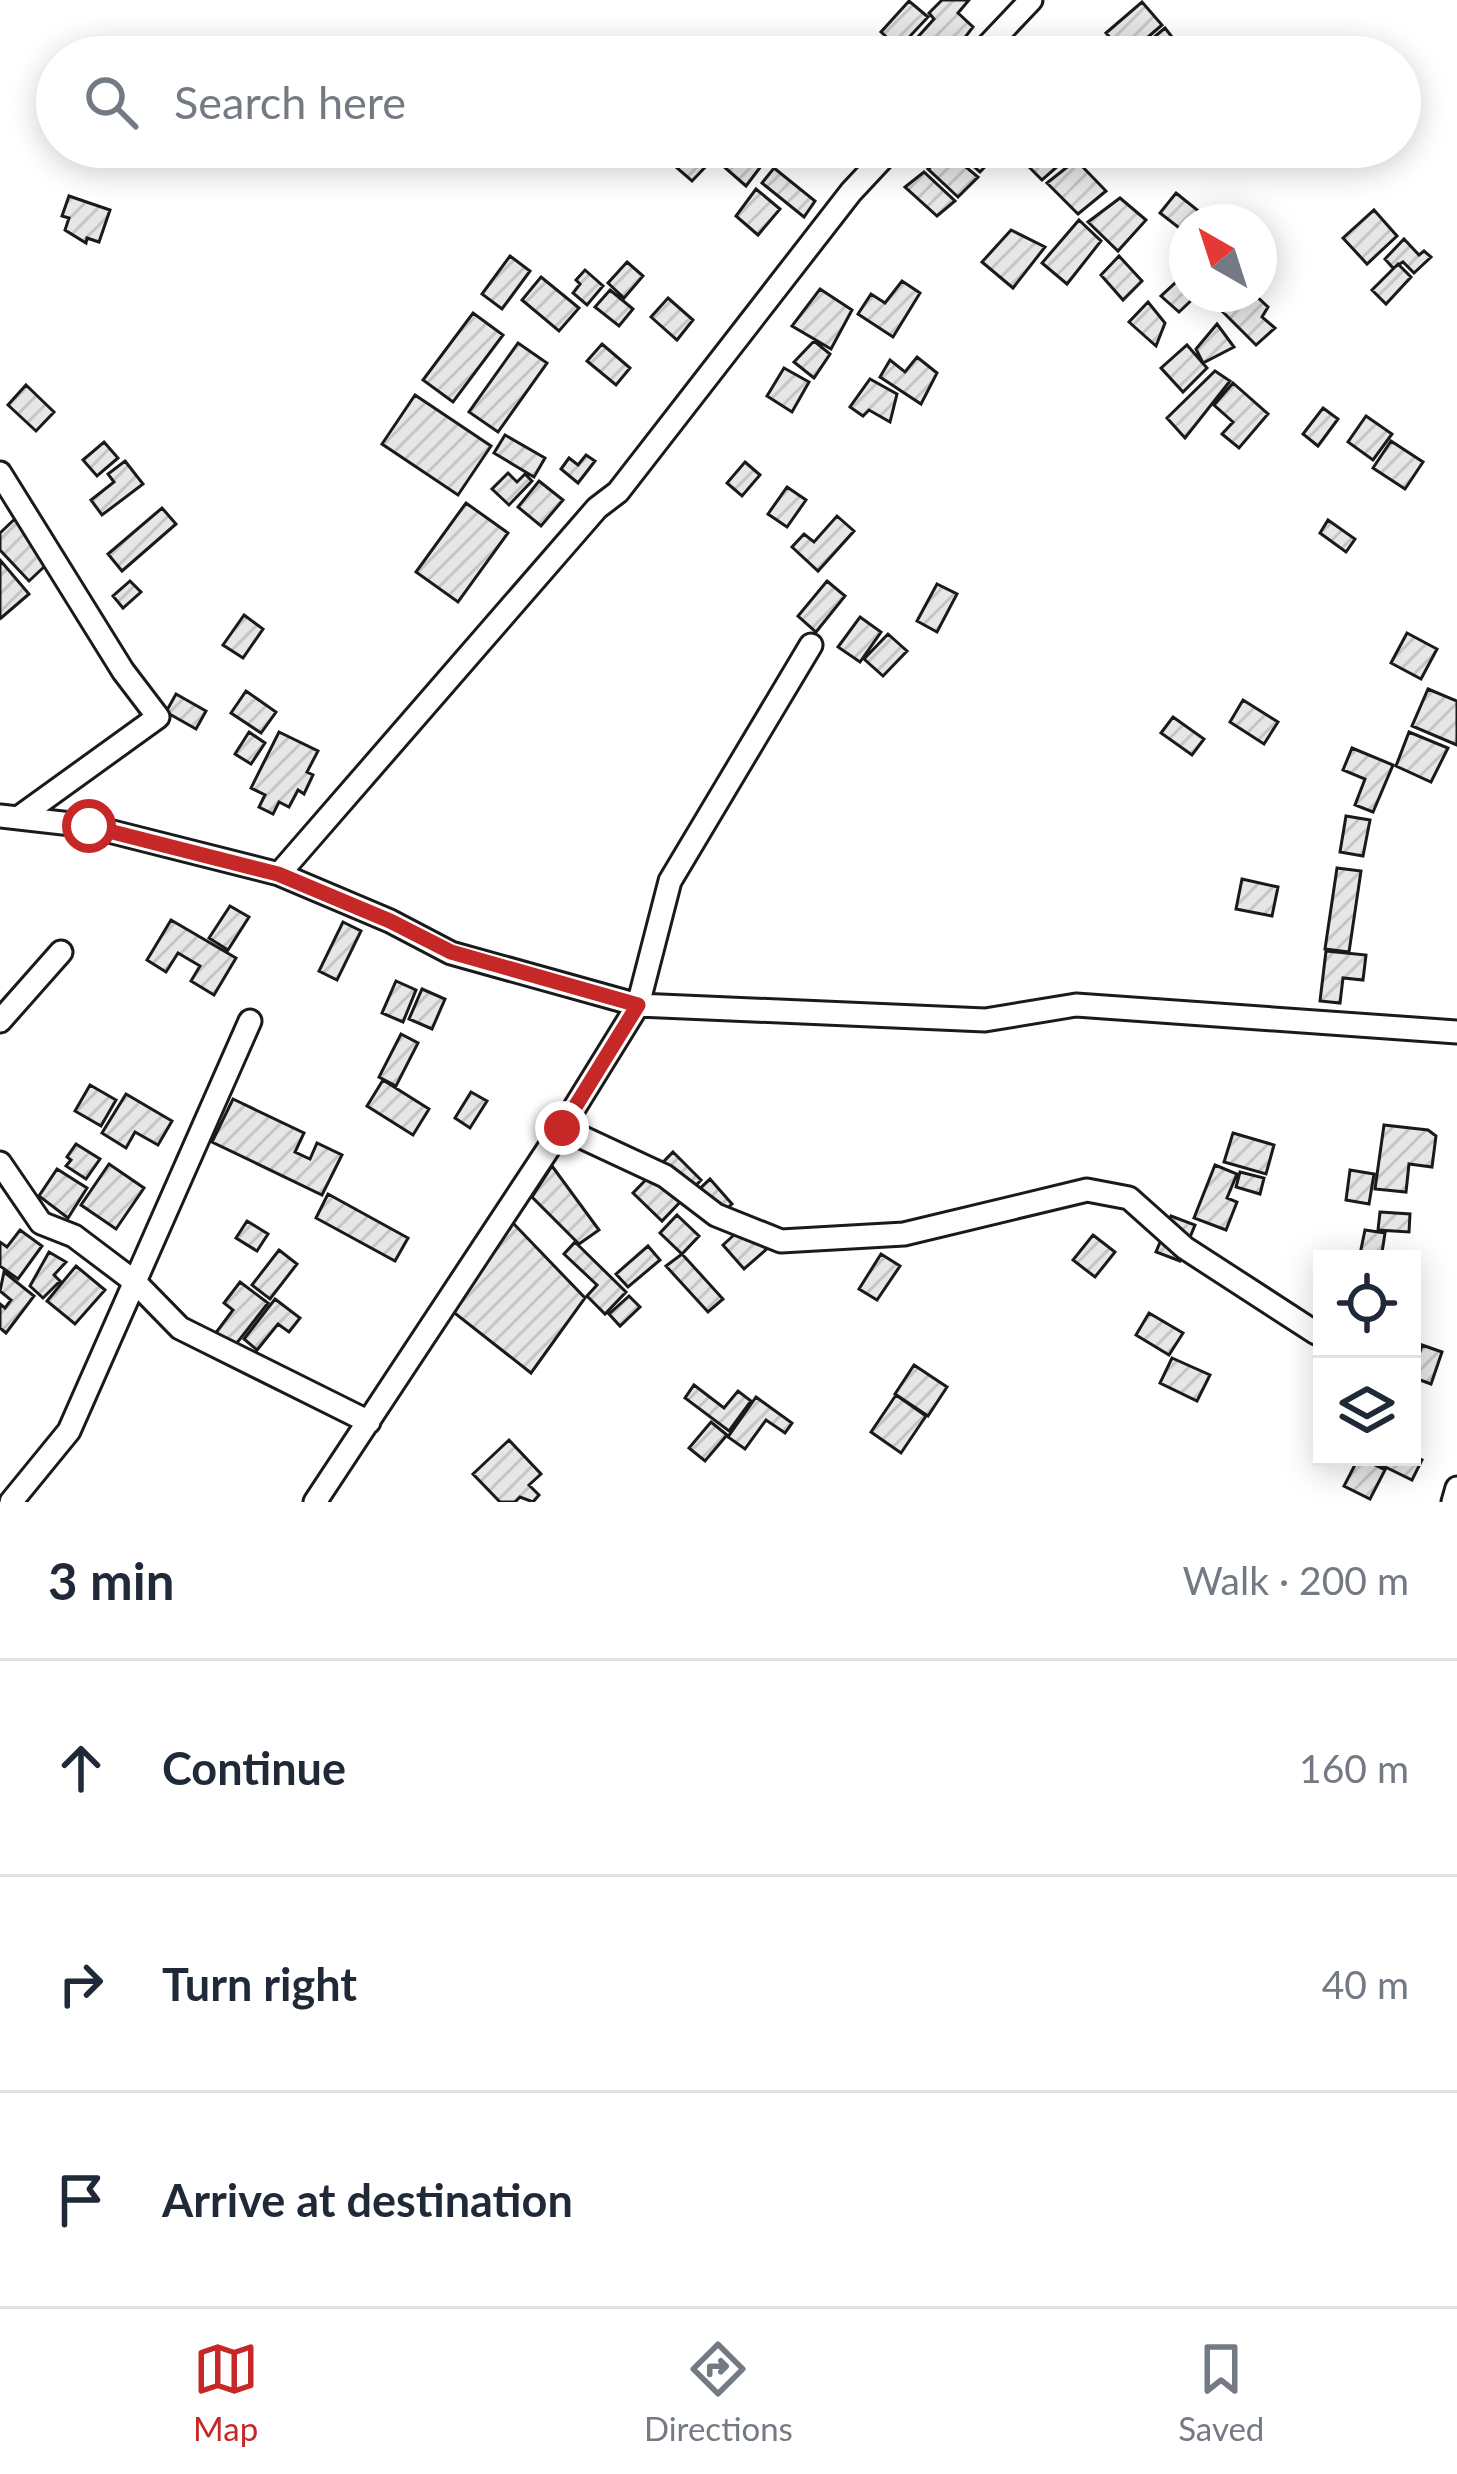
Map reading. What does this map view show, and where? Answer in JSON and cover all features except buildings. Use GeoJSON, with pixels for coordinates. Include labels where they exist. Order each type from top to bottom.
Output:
{"type":"FeatureCollection","features":[{"type":"Feature","properties":{"kind":"street"},"geometry":{"type":"LineString","coordinates":[[997,36],[1031,0]]}},
{"type":"Feature","properties":{"kind":"street"},"geometry":{"type":"LineString","coordinates":[[278,874],[597,508],[618,492],[873,168]]}},
{"type":"Feature","properties":{"kind":"street"},"geometry":{"type":"LineString","coordinates":[[0,473],[123,671],[158,717],[9,817]]}},
{"type":"Feature","properties":{"kind":"street"},"geometry":{"type":"LineString","coordinates":[[315,1502],[638,1005],[670,881],[811,645]]}},
{"type":"Feature","properties":{"kind":"street"},"geometry":{"type":"LineString","coordinates":[[9,817],[89,826],[278,874],[451,952],[638,1005],[985,1020],[1076,1005],[1457,1032]]}},
{"type":"Feature","properties":{"kind":"street"},"geometry":{"type":"LineString","coordinates":[[0,1021],[61,952]]}},
{"type":"Feature","properties":{"kind":"street"},"geometry":{"type":"LineString","coordinates":[[11,1502],[69,1431],[250,1021]]}},
{"type":"Feature","properties":{"kind":"street"},"geometry":{"type":"LineString","coordinates":[[562,1128],[665,1176],[716,1215],[781,1241],[904,1234],[1087,1190],[1129,1198],[1185,1248],[1313,1331]]}},
{"type":"Feature","properties":{"kind":"street"},"geometry":{"type":"LineString","coordinates":[[0,1163],[8,1169],[8,1199],[41,1223],[74,1236],[135,1282],[180,1328],[369,1423]]}},
{"type":"Feature","properties":{"kind":"street"},"geometry":{"type":"LineString","coordinates":[[1453,1502],[1457,1487]]}},
{"type":"Feature","properties":{"kind":"route"},"geometry":{"type":"LineString","coordinates":[[89,826],[278,874],[451,952],[638,1005],[562,1128]]}}]}
